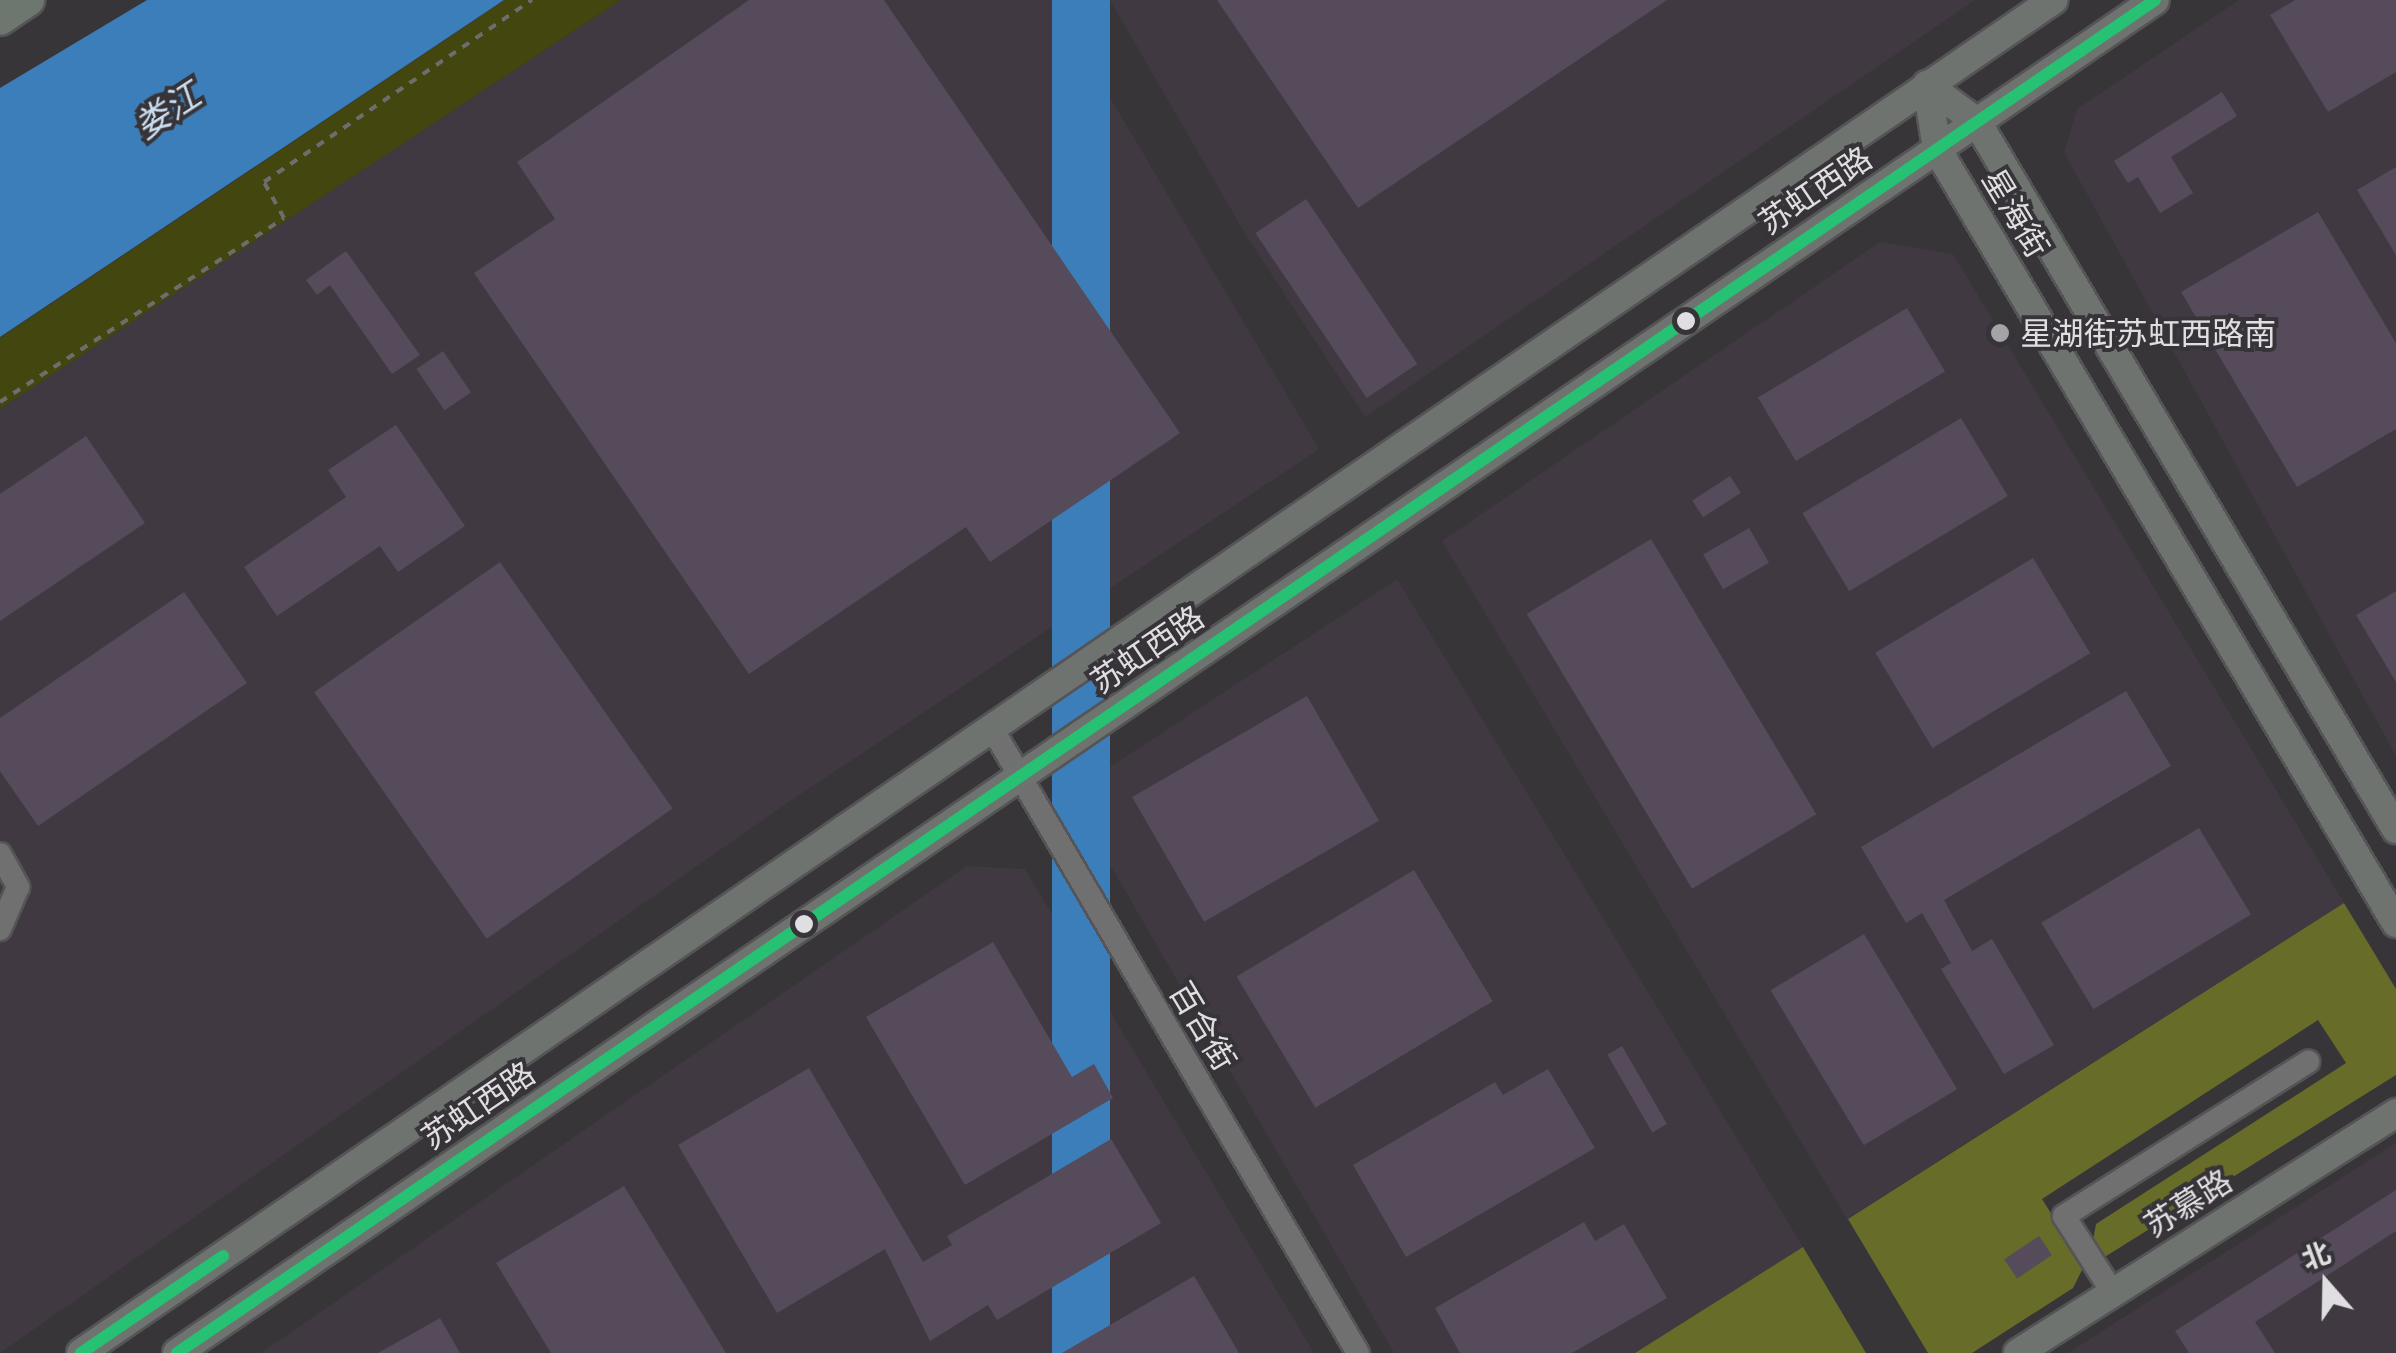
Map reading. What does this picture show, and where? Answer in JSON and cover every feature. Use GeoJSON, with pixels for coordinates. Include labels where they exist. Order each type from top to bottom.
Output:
{"type":"FeatureCollection","features":[{"type":"Feature","properties":{"kind":"highway"},"geometry":{"type":"LineString","coordinates":[[0,19],[28,0]]}},
{"type":"Feature","properties":{"kind":"main road","name":"苏虹西路"},"geometry":{"type":"LineString","coordinates":[[81,1353],[2053,0]]}},
{"type":"Feature","properties":{"kind":"main road","name":"苏虹西路"},"geometry":{"type":"LineString","coordinates":[[177,1353],[2156,0]]}},
{"type":"Feature","properties":{"kind":"main road","name":"星海街"},"geometry":{"type":"LineString","coordinates":[[1927,85],[1977,122],[2396,829]]}},
{"type":"Feature","properties":{"kind":"main road","name":"星海街"},"geometry":{"type":"LineString","coordinates":[[1927,85],[1937,149],[2396,922]]}},
{"type":"Feature","properties":{"kind":"main road","name":"苏慕路"},"geometry":{"type":"LineString","coordinates":[[2018,1353],[2396,1113]]}},
{"type":"Feature","properties":{"kind":"street","name":"百合街"},"geometry":{"type":"LineString","coordinates":[[993,730],[1358,1353]]}},
{"type":"Feature","properties":{"kind":"street"},"geometry":{"type":"LineString","coordinates":[[0,854],[18,887],[0,929]]}},
{"type":"Feature","properties":{"kind":"street"},"geometry":{"type":"LineString","coordinates":[[2113,1293],[2064,1216],[2308,1062]]}},
{"type":"Feature","properties":{"kind":"path"},"geometry":{"type":"LineString","coordinates":[[0,402],[284,218],[264,182],[532,0]]}},
{"type":"Feature","properties":{"kind":"shaded area"},"geometry":{"type":"Polygon","coordinates":[[[505,0],[621,0],[0,409],[0,338],[505,0]]]}},
{"type":"Feature","properties":{"kind":"shaded area"},"geometry":{"type":"Polygon","coordinates":[[[621,0],[1052,0],[1319,449],[780,808],[0,1353],[0,409],[621,0]]]}},
{"type":"Feature","properties":{"kind":"shaded area"},"geometry":{"type":"Polygon","coordinates":[[[1110,0],[1975,0],[1365,417],[1247,237],[1110,0]]]}},
{"type":"Feature","properties":{"kind":"shaded area"},"geometry":{"type":"Polygon","coordinates":[[[2239,0],[2396,0],[2396,756],[2064,152],[2077,109],[2239,0]]]}},
{"type":"Feature","properties":{"kind":"shaded area"},"geometry":{"type":"Polygon","coordinates":[[[1880,242],[1953,254],[2344,903],[1847,1219],[1442,541],[1880,242]]]}},
{"type":"Feature","properties":{"kind":"shaded area"},"geometry":{"type":"Polygon","coordinates":[[[1397,579],[1803,1247],[1635,1353],[1394,1353],[1084,820],[1087,782],[1397,579]]]}},
{"type":"Feature","properties":{"kind":"shaded area"},"geometry":{"type":"Polygon","coordinates":[[[967,866],[1025,869],[1314,1353],[261,1353],[967,866]]]}},
{"type":"Feature","properties":{"kind":"shaded area"},"geometry":{"type":"Polygon","coordinates":[[[2396,1143],[2396,1353],[2068,1353],[2396,1143]]]}},
{"type":"Feature","properties":{"kind":"green space"},"geometry":{"type":"Polygon","coordinates":[[[2344,903],[2396,989],[2396,1075],[2103,1258],[2092,1246],[2096,1224],[2346,1063],[2318,1020],[2042,1199],[2084,1266],[2073,1288],[1972,1353],[1928,1353],[1848,1219],[2344,903]]]}},
{"type":"Feature","properties":{"kind":"green space"},"geometry":{"type":"Polygon","coordinates":[[[1803,1247],[1866,1353],[1635,1353],[1803,1247]]]}},
{"type":"Feature","properties":{"kind":"water","name":"娄江"},"geometry":{"type":"Polygon","coordinates":[[[147,0],[504,0],[0,337],[0,88],[147,0]]]}},
{"type":"Feature","properties":{"kind":"water"},"geometry":{"type":"Polygon","coordinates":[[[1052,0],[1110,0],[1110,1353],[1052,1353],[1052,0]]]}},
{"type":"Feature","properties":{"kind":"building"},"geometry":{"type":"Polygon","coordinates":[[[749,0],[884,0],[1180,433],[990,562],[966,527],[749,674],[474,273],[555,219],[517,162],[749,0]]]}},
{"type":"Feature","properties":{"kind":"building"},"geometry":{"type":"Polygon","coordinates":[[[1217,0],[1667,0],[1358,208],[1217,0]]]}},
{"type":"Feature","properties":{"kind":"building"},"geometry":{"type":"Polygon","coordinates":[[[2295,0],[2396,0],[2396,72],[2328,112],[2270,15],[2295,0]]]}},
{"type":"Feature","properties":{"kind":"building"},"geometry":{"type":"Polygon","coordinates":[[[2222,92],[2237,116],[2171,157],[2193,193],[2160,213],[2138,177],[2128,183],[2114,161],[2222,92]]]}},
{"type":"Feature","properties":{"kind":"building"},"geometry":{"type":"Polygon","coordinates":[[[2396,167],[2396,255],[2357,190],[2396,167]]]}},
{"type":"Feature","properties":{"kind":"building"},"geometry":{"type":"Polygon","coordinates":[[[1306,199],[1417,364],[1367,398],[1255,233],[1306,199]]]}},
{"type":"Feature","properties":{"kind":"building"},"geometry":{"type":"Polygon","coordinates":[[[2318,212],[2396,343],[2396,429],[2297,487],[2181,292],[2318,212]]]}},
{"type":"Feature","properties":{"kind":"building"},"geometry":{"type":"Polygon","coordinates":[[[346,251],[420,355],[392,374],[330,285],[317,295],[306,280],[346,251]]]}},
{"type":"Feature","properties":{"kind":"building"},"geometry":{"type":"Polygon","coordinates":[[[1907,308],[1945,371],[1796,461],[1758,398],[1907,308]]]}},
{"type":"Feature","properties":{"kind":"building"},"geometry":{"type":"Polygon","coordinates":[[[443,351],[471,392],[444,410],[416,369],[443,351]]]}},
{"type":"Feature","properties":{"kind":"building"},"geometry":{"type":"Polygon","coordinates":[[[1961,418],[2008,496],[1849,591],[1802,513],[1961,418]]]}},
{"type":"Feature","properties":{"kind":"building"},"geometry":{"type":"Polygon","coordinates":[[[396,425],[465,526],[398,572],[380,546],[277,616],[244,567],[346,497],[328,470],[396,425]]]}},
{"type":"Feature","properties":{"kind":"building"},"geometry":{"type":"Polygon","coordinates":[[[86,436],[145,523],[0,621],[0,494],[86,436]]]}},
{"type":"Feature","properties":{"kind":"building"},"geometry":{"type":"Polygon","coordinates":[[[1730,476],[1741,493],[1703,517],[1692,501],[1730,476]]]}},
{"type":"Feature","properties":{"kind":"building"},"geometry":{"type":"Polygon","coordinates":[[[1749,528],[1769,563],[1723,589],[1703,554],[1749,528]]]}},
{"type":"Feature","properties":{"kind":"building"},"geometry":{"type":"Polygon","coordinates":[[[1651,539],[1816,814],[1692,889],[1527,614],[1651,539]]]}},
{"type":"Feature","properties":{"kind":"building"},"geometry":{"type":"Polygon","coordinates":[[[2033,558],[2090,653],[1932,748],[1875,653],[2033,558]]]}},
{"type":"Feature","properties":{"kind":"building"},"geometry":{"type":"Polygon","coordinates":[[[500,562],[673,809],[487,939],[314,692],[500,562]]]}},
{"type":"Feature","properties":{"kind":"building"},"geometry":{"type":"Polygon","coordinates":[[[2396,591],[2396,682],[2356,615],[2396,591]]]}},
{"type":"Feature","properties":{"kind":"building"},"geometry":{"type":"Polygon","coordinates":[[[184,592],[247,683],[38,826],[0,771],[0,718],[184,592]]]}},
{"type":"Feature","properties":{"kind":"building"},"geometry":{"type":"Polygon","coordinates":[[[2126,691],[2171,766],[1944,900],[1972,951],[1992,939],[2054,1045],[2004,1074],[1941,969],[1951,963],[1922,913],[1906,923],[1861,847],[2126,691]]]}},
{"type":"Feature","properties":{"kind":"building"},"geometry":{"type":"Polygon","coordinates":[[[1307,696],[1379,821],[1204,922],[1132,797],[1307,696]]]}},
{"type":"Feature","properties":{"kind":"building"},"geometry":{"type":"Polygon","coordinates":[[[2199,828],[2251,915],[2093,1009],[2041,923],[2199,828]]]}},
{"type":"Feature","properties":{"kind":"building"},"geometry":{"type":"Polygon","coordinates":[[[1414,870],[1493,1001],[1315,1108],[1237,977],[1414,870]]]}},
{"type":"Feature","properties":{"kind":"building"},"geometry":{"type":"Polygon","coordinates":[[[1864,934],[1957,1089],[1864,1145],[1771,990],[1864,934]]]}},
{"type":"Feature","properties":{"kind":"building"},"geometry":{"type":"Polygon","coordinates":[[[993,942],[1072,1077],[1094,1064],[1113,1098],[965,1185],[866,1017],[993,942]]]}},
{"type":"Feature","properties":{"kind":"building"},"geometry":{"type":"Polygon","coordinates":[[[1622,1046],[1667,1124],[1652,1132],[1607,1054],[1622,1046]]]}},
{"type":"Feature","properties":{"kind":"building"},"geometry":{"type":"Polygon","coordinates":[[[809,1068],[923,1262],[952,1245],[947,1236],[1111,1139],[1161,1223],[997,1320],[988,1305],[930,1341],[885,1249],[777,1313],[678,1145],[809,1068]]]}},
{"type":"Feature","properties":{"kind":"building"},"geometry":{"type":"Polygon","coordinates":[[[1548,1069],[1595,1148],[1406,1257],[1353,1165],[1495,1082],[1503,1095],[1548,1069]]]}},
{"type":"Feature","properties":{"kind":"building"},"geometry":{"type":"Polygon","coordinates":[[[624,1186],[726,1353],[551,1353],[496,1263],[624,1186]]]}},
{"type":"Feature","properties":{"kind":"building"},"geometry":{"type":"Polygon","coordinates":[[[2396,1190],[2396,1231],[2255,1322],[2275,1353],[2189,1353],[2175,1331],[2396,1190]]]}},
{"type":"Feature","properties":{"kind":"building"},"geometry":{"type":"Polygon","coordinates":[[[1584,1222],[1595,1241],[1624,1224],[1667,1298],[1572,1353],[1460,1353],[1435,1308],[1584,1222]]]}},
{"type":"Feature","properties":{"kind":"building"},"geometry":{"type":"Polygon","coordinates":[[[2039,1236],[2052,1255],[2017,1279],[2004,1259],[2039,1236]]]}},
{"type":"Feature","properties":{"kind":"building"},"geometry":{"type":"Polygon","coordinates":[[[1194,1276],[1239,1353],[1062,1353],[1194,1276]]]}},
{"type":"Feature","properties":{"kind":"building"},"geometry":{"type":"Polygon","coordinates":[[[440,1318],[460,1353],[378,1353],[440,1318]]]}},
{"type":"Feature","properties":{"kind":"transit line"},"geometry":{"type":"LineString","coordinates":[[177,1353],[2155,0]]}},
{"type":"Feature","properties":{"kind":"transit line"},"geometry":{"type":"LineString","coordinates":[[81,1353],[223,1256]]}},
{"type":"Feature","properties":{"kind":"place","name":"星湖街苏虹西路南"},"geometry":{"type":"Point","coordinates":[2000,333]}}]}
